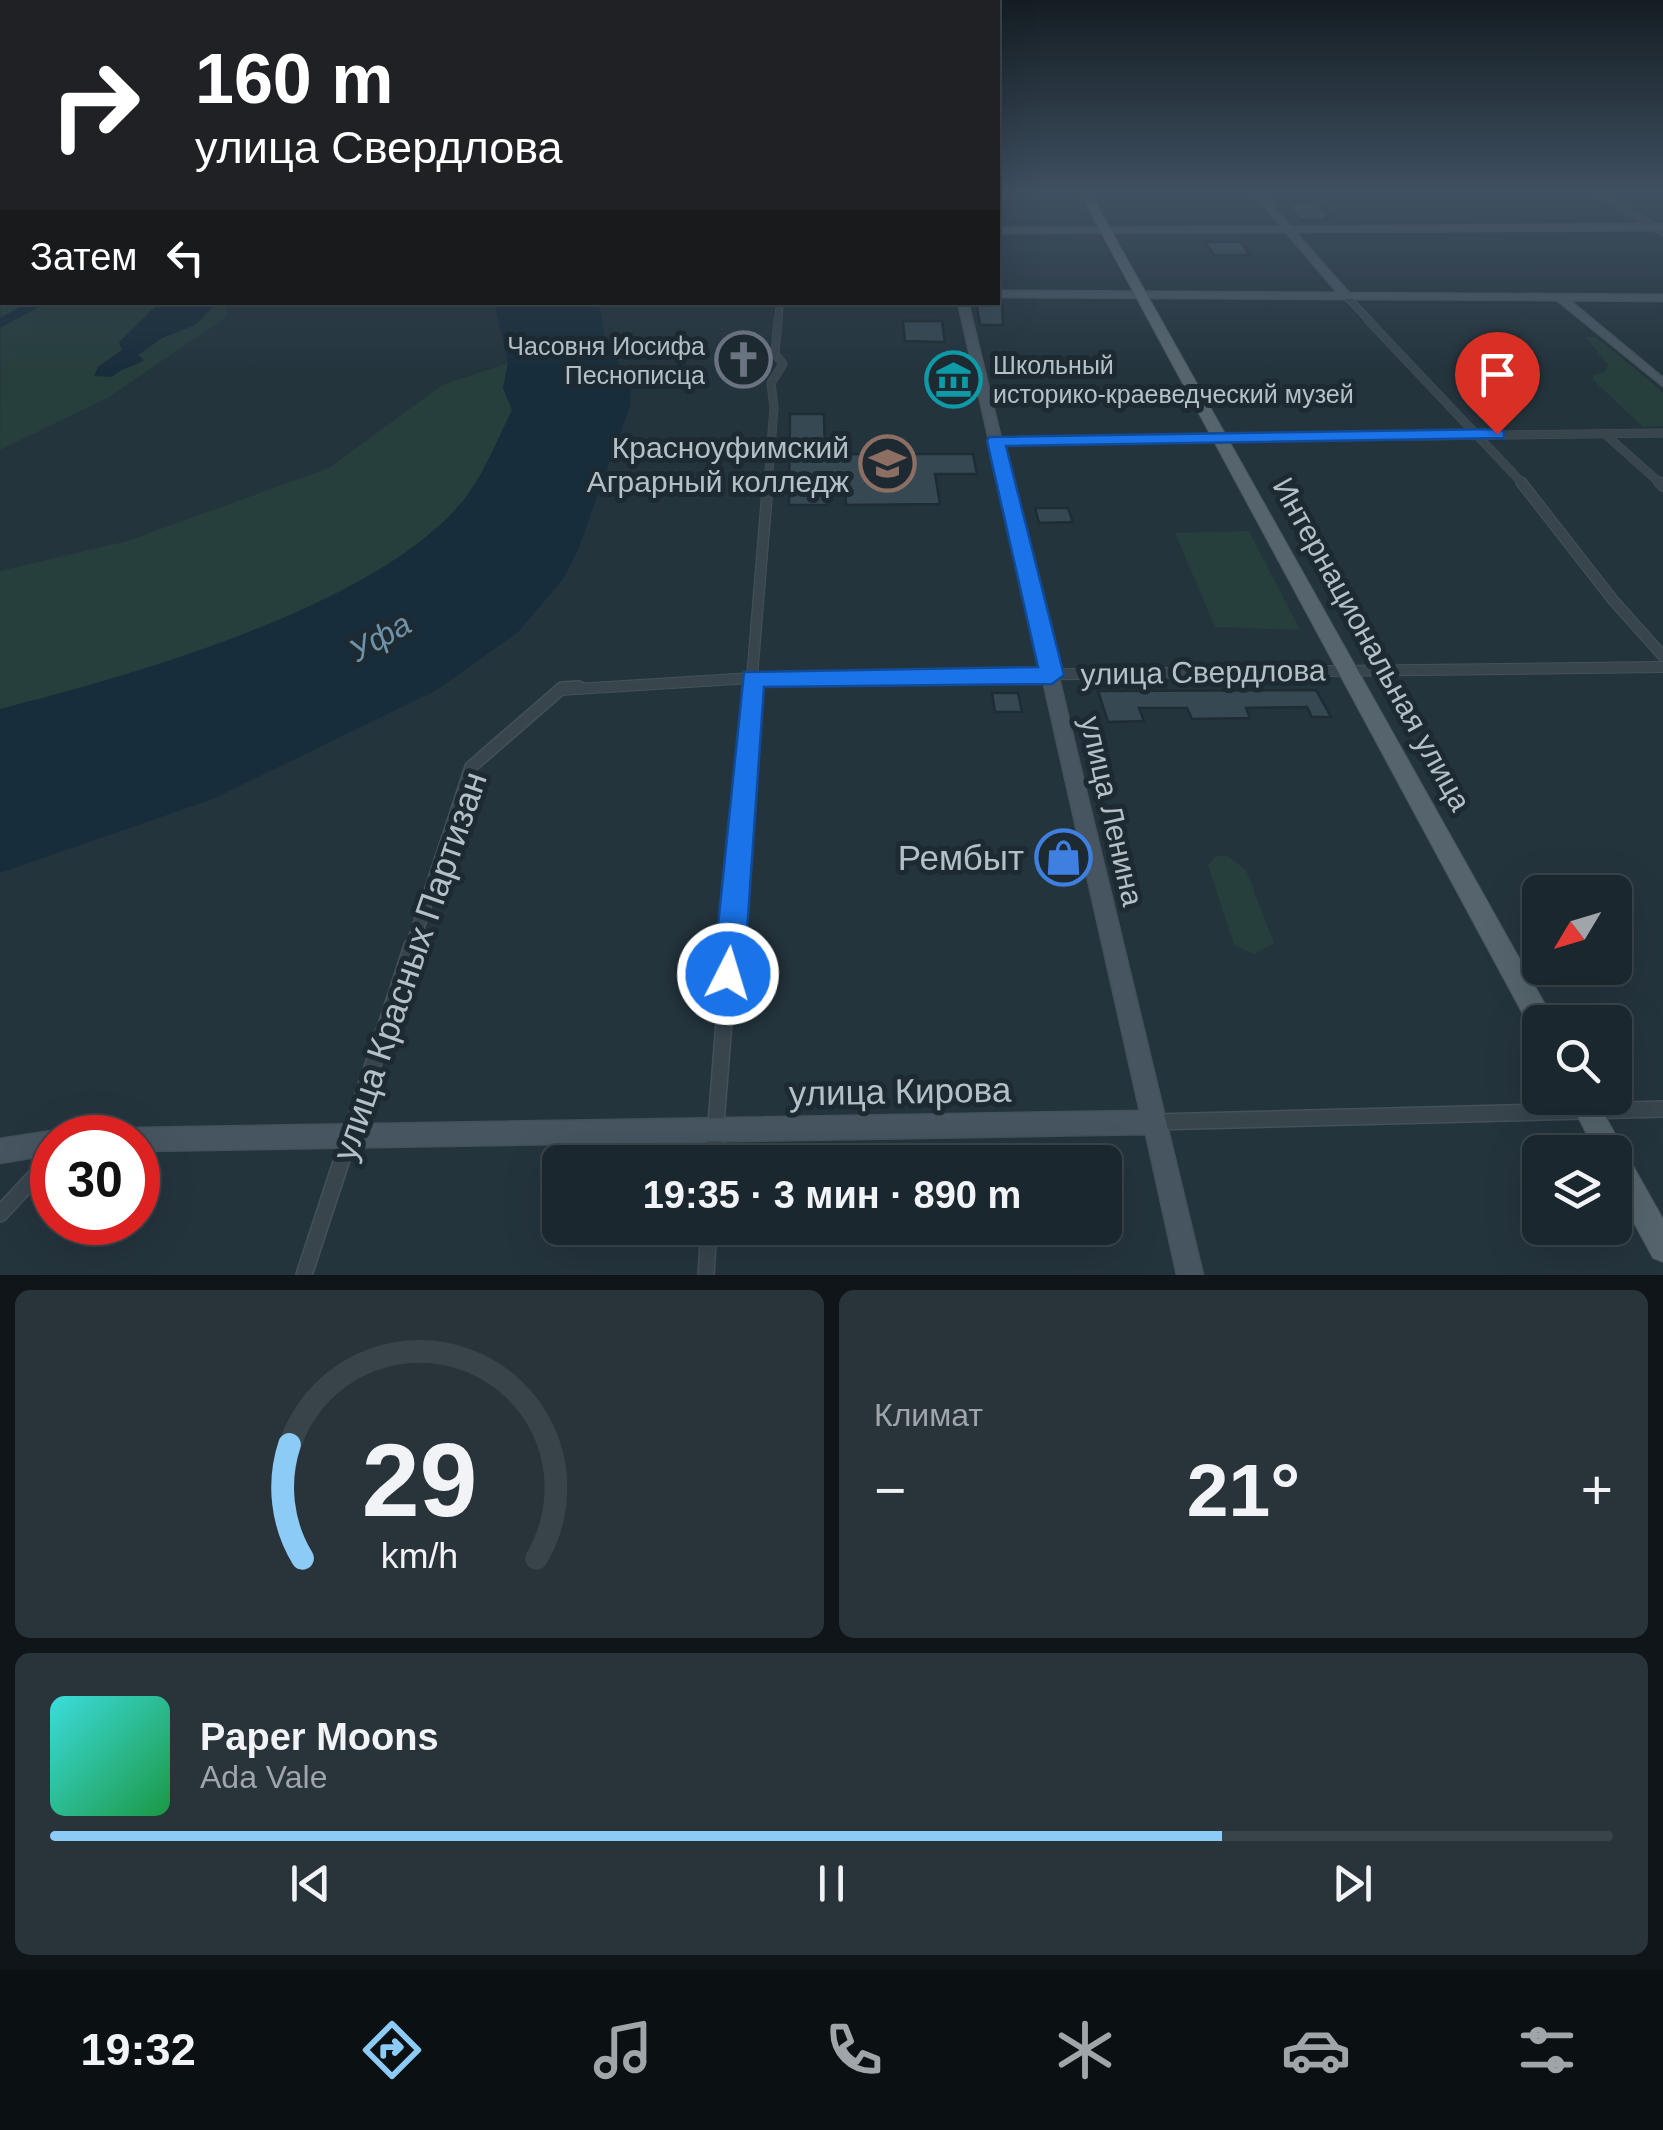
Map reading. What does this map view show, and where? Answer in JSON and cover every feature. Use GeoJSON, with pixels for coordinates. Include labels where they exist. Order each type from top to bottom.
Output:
{"type":"FeatureCollection","features":[{"type":"Feature","properties":{"kind":"main road","name":"Интернациональная улица"},"geometry":{"type":"LineString","coordinates":[[1118,252],[1531,1005]]}},
{"type":"Feature","properties":{"kind":"main road"},"geometry":{"type":"LineString","coordinates":[[1309,252],[1346,296]]}},
{"type":"Feature","properties":{"kind":"main road"},"geometry":{"type":"LineString","coordinates":[[1000,294],[1663,298]]}},
{"type":"Feature","properties":{"kind":"main road"},"geometry":{"type":"LineString","coordinates":[[1559,298],[1663,383]]}},
{"type":"Feature","properties":{"kind":"main road","name":"улица Ленина"},"geometry":{"type":"LineString","coordinates":[[964,305],[1190,1275]]}},
{"type":"Feature","properties":{"kind":"main road","name":"улица Кирова"},"geometry":{"type":"LineString","coordinates":[[160,1139],[348,1133],[1154,1122]]}},
{"type":"Feature","properties":{"kind":"main road"},"geometry":{"type":"LineString","coordinates":[[0,1151],[30,1146]]}},
{"type":"Feature","properties":{"kind":"main road"},"geometry":{"type":"LineString","coordinates":[[1632,1191],[1663,1248]]}},
{"type":"Feature","properties":{"kind":"street"},"geometry":{"type":"LineString","coordinates":[[1346,296],[1534,496],[1663,656]]}},
{"type":"Feature","properties":{"kind":"street"},"geometry":{"type":"LineString","coordinates":[[715,1145],[774,408],[772,382],[783,364],[774,354],[780,305]]}},
{"type":"Feature","properties":{"kind":"street"},"geometry":{"type":"LineString","coordinates":[[996,441],[1663,433]]}},
{"type":"Feature","properties":{"kind":"street"},"geometry":{"type":"LineString","coordinates":[[1605,434],[1663,486]]}},
{"type":"Feature","properties":{"kind":"street","name":"улица Свердлова"},"geometry":{"type":"LineString","coordinates":[[562,688],[752,678],[1663,668]]}},
{"type":"Feature","properties":{"kind":"street","name":"улица Красных Партизан"},"geometry":{"type":"LineString","coordinates":[[304,1275],[471,767],[562,688]]}},
{"type":"Feature","properties":{"kind":"street","name":"улица Кирова"},"geometry":{"type":"LineString","coordinates":[[1154,1122],[1522,1107]]}},
{"type":"Feature","properties":{"kind":"street","name":"улица Кирова"},"geometry":{"type":"LineString","coordinates":[[1632,1108],[1663,1110]]}},
{"type":"Feature","properties":{"kind":"street"},"geometry":{"type":"LineString","coordinates":[[0,1214],[30,1182]]}},
{"type":"Feature","properties":{"kind":"street"},"geometry":{"type":"LineString","coordinates":[[706,1275],[708,1245]]}},
{"type":"Feature","properties":{"kind":"green space"},"geometry":{"type":"Polygon","coordinates":[[[1,305],[157,305],[119,342],[122,350],[98,367],[118,370],[162,338],[195,325],[215,305],[226,305],[227,316],[109,397],[0,450],[1,305]]]}},
{"type":"Feature","properties":{"kind":"green space"},"geometry":{"type":"Polygon","coordinates":[[[1586,337],[1596,337],[1663,392],[1663,426],[1643,427],[1593,380],[1593,375],[1605,372],[1608,365],[1586,337]]]}},
{"type":"Feature","properties":{"kind":"green space"},"geometry":{"type":"Polygon","coordinates":[[[508,363],[503,388],[512,410],[487,462],[456,509],[415,545],[364,578],[306,608],[242,634],[113,678],[0,709],[0,571],[127,541],[329,468],[442,385],[508,363]]]}},
{"type":"Feature","properties":{"kind":"green space"},"geometry":{"type":"Polygon","coordinates":[[[1249,531],[1300,630],[1215,627],[1175,533],[1249,531]]]}},
{"type":"Feature","properties":{"kind":"green space"},"geometry":{"type":"Polygon","coordinates":[[[1226,855],[1246,870],[1274,943],[1254,954],[1234,945],[1208,865],[1216,856],[1226,855]]]}},
{"type":"Feature","properties":{"kind":"water"},"geometry":{"type":"Polygon","coordinates":[[[157,305],[215,305],[195,325],[162,338],[138,355],[144,360],[112,377],[94,376],[98,367],[122,350],[119,342],[157,305]]]}},
{"type":"Feature","properties":{"kind":"water","name":"Уфа"},"geometry":{"type":"Polygon","coordinates":[[[494,305],[599,305],[605,338],[631,387],[630,406],[578,550],[564,578],[518,632],[437,690],[213,799],[0,873],[0,709],[114,678],[243,634],[364,578],[415,545],[456,509],[487,462],[512,410],[503,388],[508,363],[494,305]]]}},
{"type":"Feature","properties":{"kind":"building"},"geometry":{"type":"Polygon","coordinates":[[[1212,252],[1250,255],[1214,255],[1212,252]]]}},
{"type":"Feature","properties":{"kind":"building"},"geometry":{"type":"Polygon","coordinates":[[[1002,302],[1003,325],[980,325],[977,305],[1002,302]]]}},
{"type":"Feature","properties":{"kind":"building"},"geometry":{"type":"Polygon","coordinates":[[[903,321],[942,321],[945,342],[905,341],[903,321]]]}},
{"type":"Feature","properties":{"kind":"building","name":"Красноуфимский Аграрный колледж"},"geometry":{"type":"Polygon","coordinates":[[[790,414],[824,414],[825,454],[973,454],[977,474],[935,474],[940,504],[846,505],[845,482],[826,482],[827,505],[789,505],[790,414]]]}},
{"type":"Feature","properties":{"kind":"building"},"geometry":{"type":"Polygon","coordinates":[[[1035,508],[1068,508],[1073,522],[1039,523],[1035,508]]]}},
{"type":"Feature","properties":{"kind":"building"},"geometry":{"type":"Polygon","coordinates":[[[1316,690],[1331,717],[1312,717],[1307,707],[1246,708],[1250,718],[1192,719],[1187,708],[1139,708],[1144,721],[1108,722],[1098,691],[1316,690]]]}},
{"type":"Feature","properties":{"kind":"building"},"geometry":{"type":"Polygon","coordinates":[[[992,693],[1018,693],[1022,712],[995,712],[992,693]]]}},
{"type":"Feature","properties":{"kind":"waterway"},"geometry":{"type":"LineString","coordinates":[[0,324],[35,305]]}},
{"type":"Feature","properties":{"kind":"place","name":"Часовня Иосифа Песнописца"},"geometry":{"type":"Point","coordinates":[744,360]}},
{"type":"Feature","properties":{"kind":"place","name":"Школьный историко-краеведческий музей"},"geometry":{"type":"Point","coordinates":[954,379]}},
{"type":"Feature","properties":{"kind":"place","name":"Красноуфимский Аграрный колледж"},"geometry":{"type":"Point","coordinates":[888,464]}},
{"type":"Feature","properties":{"kind":"place","name":"Рембыт"},"geometry":{"type":"Point","coordinates":[1063,857]}},
{"type":"Feature","properties":{"kind":"route"},"geometry":{"type":"LineString","coordinates":[[728,974],[752,678],[1052,675],[996,441],[1497,434]]}}]}
